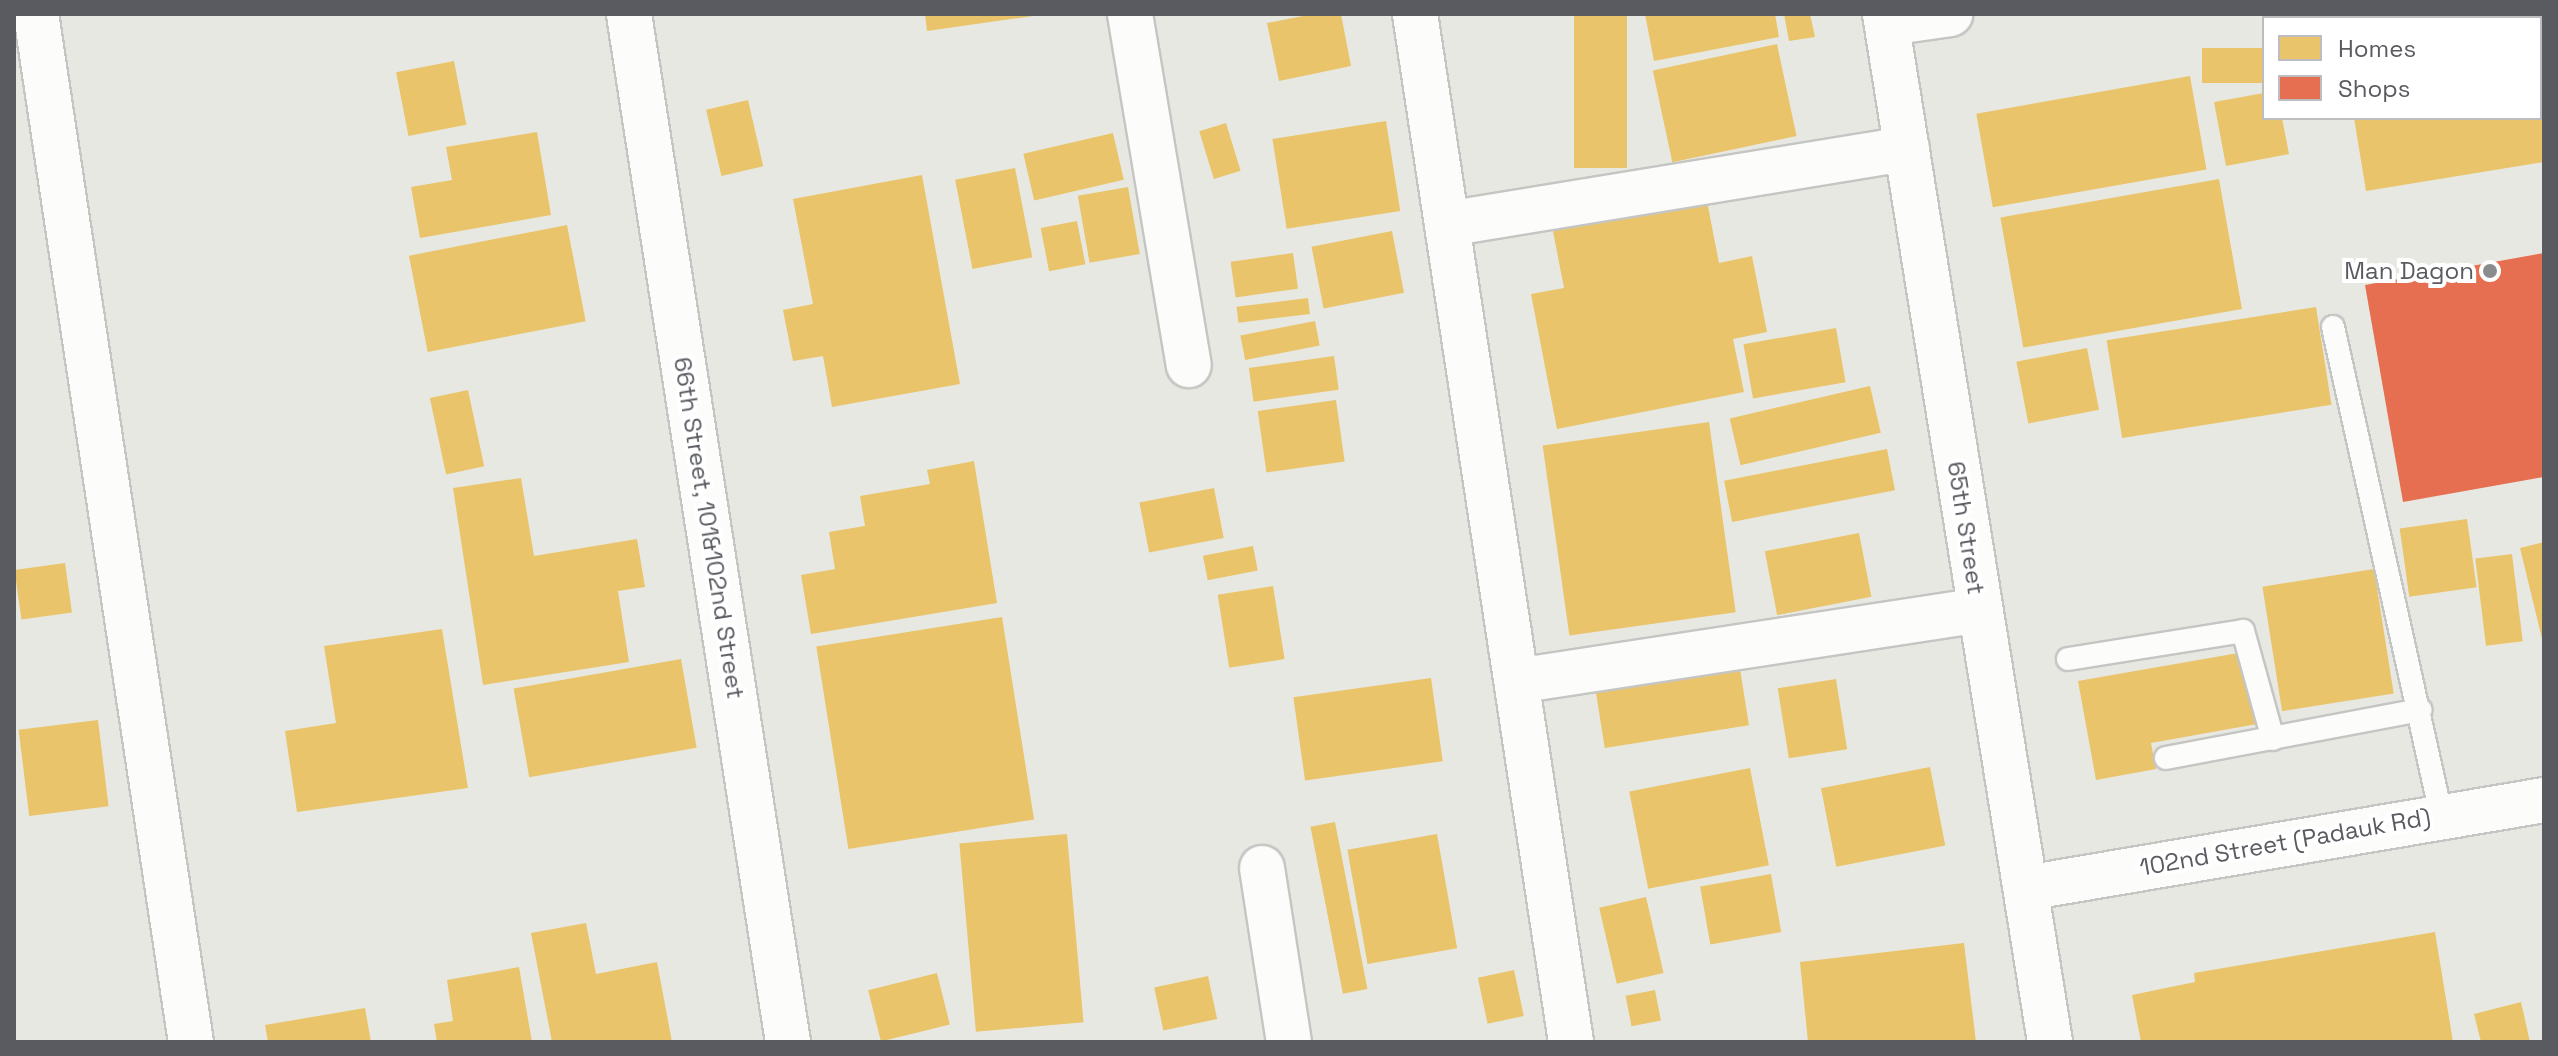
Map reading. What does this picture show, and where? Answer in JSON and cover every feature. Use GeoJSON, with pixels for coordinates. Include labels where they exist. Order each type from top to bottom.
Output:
{"type":"FeatureCollection","features":[{"type":"Feature","properties":{"kind":"street"},"geometry":{"type":"LineString","coordinates":[[36,14],[191,1042]]}},
{"type":"Feature","properties":{"kind":"street","name":"66th Street, 101&102nd Street"},"geometry":{"type":"LineString","coordinates":[[629,14],[788,1042]]}},
{"type":"Feature","properties":{"kind":"street"},"geometry":{"type":"LineString","coordinates":[[1130,14],[1189,365]]}},
{"type":"Feature","properties":{"kind":"street"},"geometry":{"type":"LineString","coordinates":[[1415,14],[1571,1042]]}},
{"type":"Feature","properties":{"kind":"street"},"geometry":{"type":"LineString","coordinates":[[1886,18],[1950,14]]}},
{"type":"Feature","properties":{"kind":"street","name":"65th Street"},"geometry":{"type":"LineString","coordinates":[[1886,18],[2050,1042]]}},
{"type":"Feature","properties":{"kind":"street"},"geometry":{"type":"LineString","coordinates":[[1447,224],[1907,149]]}},
{"type":"Feature","properties":{"kind":"street"},"geometry":{"type":"LineString","coordinates":[[1517,681],[1979,610]]}},
{"type":"Feature","properties":{"kind":"street","name":"102nd Street (Padauk Rd)"},"geometry":{"type":"LineString","coordinates":[[2026,888],[2441,814],[2544,800]]}},
{"type":"Feature","properties":{"kind":"street"},"geometry":{"type":"LineString","coordinates":[[1262,868],[1289,1042]]}},
{"type":"Feature","properties":{"kind":"lane"},"geometry":{"type":"LineString","coordinates":[[2333,327],[2421,710],[2441,814]]}},
{"type":"Feature","properties":{"kind":"lane"},"geometry":{"type":"LineString","coordinates":[[2068,659],[2243,631],[2273,739]]}},
{"type":"Feature","properties":{"kind":"lane"},"geometry":{"type":"LineString","coordinates":[[2166,758],[2421,710]]}},
{"type":"Feature","properties":{"kind":"building: Homes"},"geometry":{"type":"Polygon","coordinates":[[[925,14],[1033,14],[1033,16],[927,31],[925,14]]]}},
{"type":"Feature","properties":{"kind":"building: Homes"},"geometry":{"type":"Polygon","coordinates":[[[1313,14],[1341,14],[1351,66],[1279,81],[1267,23],[1313,14]]]}},
{"type":"Feature","properties":{"kind":"building: Homes"},"geometry":{"type":"Polygon","coordinates":[[[1574,14],[1627,14],[1627,168],[1574,168],[1574,14]]]}},
{"type":"Feature","properties":{"kind":"building: Homes"},"geometry":{"type":"Polygon","coordinates":[[[1645,14],[1775,14],[1779,37],[1654,61],[1645,14]]]}},
{"type":"Feature","properties":{"kind":"building: Homes"},"geometry":{"type":"Polygon","coordinates":[[[1784,14],[1810,14],[1815,37],[1789,41],[1784,14]]]}},
{"type":"Feature","properties":{"kind":"building: Homes"},"geometry":{"type":"Polygon","coordinates":[[[1777,44],[1797,136],[1672,162],[1653,70],[1777,44]]]}},
{"type":"Feature","properties":{"kind":"building: Homes"},"geometry":{"type":"Polygon","coordinates":[[[2202,48],[2262,48],[2262,83],[2202,83],[2202,48]]]}},
{"type":"Feature","properties":{"kind":"building: Homes"},"geometry":{"type":"Polygon","coordinates":[[[454,61],[466,125],[408,136],[396,72],[454,61]]]}},
{"type":"Feature","properties":{"kind":"building: Homes"},"geometry":{"type":"Polygon","coordinates":[[[2190,76],[2206,170],[1993,207],[1976,114],[2190,76]]]}},
{"type":"Feature","properties":{"kind":"building: Homes"},"geometry":{"type":"Polygon","coordinates":[[[2262,93],[2262,120],[2282,120],[2289,154],[2226,166],[2214,102],[2262,93]]]}},
{"type":"Feature","properties":{"kind":"building: Homes"},"geometry":{"type":"Polygon","coordinates":[[[2542,96],[2544,162],[2366,191],[2354,120],[2542,120],[2542,96]]]}},
{"type":"Feature","properties":{"kind":"building: Homes"},"geometry":{"type":"Polygon","coordinates":[[[748,100],[763,166],[721,176],[706,110],[748,100]]]}},
{"type":"Feature","properties":{"kind":"building: Homes"},"geometry":{"type":"Polygon","coordinates":[[[1386,121],[1400,211],[1287,229],[1272,139],[1386,121]]]}},
{"type":"Feature","properties":{"kind":"building: Homes"},"geometry":{"type":"Polygon","coordinates":[[[1226,123],[1241,171],[1214,179],[1199,131],[1226,123]]]}},
{"type":"Feature","properties":{"kind":"building: Homes"},"geometry":{"type":"Polygon","coordinates":[[[537,132],[551,215],[420,238],[411,187],[452,180],[446,147],[537,132]]]}},
{"type":"Feature","properties":{"kind":"building: Homes"},"geometry":{"type":"Polygon","coordinates":[[[1113,133],[1124,180],[1034,200],[1023,154],[1113,133]]]}},
{"type":"Feature","properties":{"kind":"building: Homes"},"geometry":{"type":"Polygon","coordinates":[[[1015,168],[1032,257],[972,269],[955,180],[1015,168]]]}},
{"type":"Feature","properties":{"kind":"building: Homes"},"geometry":{"type":"Polygon","coordinates":[[[922,175],[960,384],[832,407],[823,356],[793,361],[783,310],[813,304],[793,199],[922,175]]]}},
{"type":"Feature","properties":{"kind":"building: Homes"},"geometry":{"type":"Polygon","coordinates":[[[2219,179],[2242,309],[2023,348],[2000,218],[2219,179]]]}},
{"type":"Feature","properties":{"kind":"building: Homes"},"geometry":{"type":"Polygon","coordinates":[[[1128,187],[1140,254],[1090,263],[1078,196],[1128,187]]]}},
{"type":"Feature","properties":{"kind":"building: Homes"},"geometry":{"type":"Polygon","coordinates":[[[1706,196],[1719,263],[1752,256],[1767,332],[1733,339],[1744,392],[1557,429],[1531,294],[1564,288],[1552,226],[1706,196]]]}},
{"type":"Feature","properties":{"kind":"building: Homes"},"geometry":{"type":"Polygon","coordinates":[[[1077,221],[1085,264],[1049,271],[1041,228],[1077,221]]]}},
{"type":"Feature","properties":{"kind":"building: Homes"},"geometry":{"type":"Polygon","coordinates":[[[567,225],[586,321],[428,352],[409,256],[567,225]]]}},
{"type":"Feature","properties":{"kind":"building: Homes"},"geometry":{"type":"Polygon","coordinates":[[[1392,231],[1404,293],[1324,308],[1312,247],[1392,231]]]}},
{"type":"Feature","properties":{"kind":"building: Homes"},"geometry":{"type":"Polygon","coordinates":[[[1293,253],[1298,289],[1236,297],[1231,262],[1293,253]]]}},
{"type":"Feature","properties":{"kind":"building: Homes"},"geometry":{"type":"Polygon","coordinates":[[[1308,298],[1310,314],[1238,323],[1237,307],[1308,298]]]}},
{"type":"Feature","properties":{"kind":"building: Homes"},"geometry":{"type":"Polygon","coordinates":[[[2316,307],[2331,405],[2122,438],[2107,340],[2316,307]]]}},
{"type":"Feature","properties":{"kind":"building: Homes"},"geometry":{"type":"Polygon","coordinates":[[[1315,321],[1320,346],[1245,360],[1240,336],[1315,321]]]}},
{"type":"Feature","properties":{"kind":"building: Homes"},"geometry":{"type":"Polygon","coordinates":[[[1836,328],[1846,382],[1753,398],[1743,344],[1836,328]]]}},
{"type":"Feature","properties":{"kind":"building: Homes"},"geometry":{"type":"Polygon","coordinates":[[[2087,348],[2099,410],[2028,424],[2016,362],[2087,348]]]}},
{"type":"Feature","properties":{"kind":"building: Homes"},"geometry":{"type":"Polygon","coordinates":[[[1334,356],[1339,390],[1254,402],[1249,368],[1334,356]]]}},
{"type":"Feature","properties":{"kind":"building: Homes"},"geometry":{"type":"Polygon","coordinates":[[[1870,386],[1881,433],[1740,465],[1730,418],[1870,386]]]}},
{"type":"Feature","properties":{"kind":"building: Homes"},"geometry":{"type":"Polygon","coordinates":[[[468,390],[484,466],[446,474],[430,398],[468,390]]]}},
{"type":"Feature","properties":{"kind":"building: Homes"},"geometry":{"type":"Polygon","coordinates":[[[1336,400],[1345,461],[1266,472],[1258,411],[1336,400]]]}},
{"type":"Feature","properties":{"kind":"building: Homes"},"geometry":{"type":"Polygon","coordinates":[[[1709,422],[1736,612],[1569,636],[1543,445],[1709,422]]]}},
{"type":"Feature","properties":{"kind":"building: Homes"},"geometry":{"type":"Polygon","coordinates":[[[1887,449],[1895,490],[1732,522],[1724,481],[1887,449]]]}},
{"type":"Feature","properties":{"kind":"building: Homes"},"geometry":{"type":"Polygon","coordinates":[[[974,461],[997,603],[811,634],[801,575],[835,569],[829,532],[865,526],[860,496],[930,484],[927,470],[974,461]]]}},
{"type":"Feature","properties":{"kind":"building: Homes"},"geometry":{"type":"Polygon","coordinates":[[[521,478],[534,556],[637,539],[645,587],[618,591],[629,662],[483,685],[453,488],[521,478]]]}},
{"type":"Feature","properties":{"kind":"building: Homes"},"geometry":{"type":"Polygon","coordinates":[[[1214,488],[1224,538],[1149,553],[1139,503],[1214,488]]]}},
{"type":"Feature","properties":{"kind":"building: Homes"},"geometry":{"type":"Polygon","coordinates":[[[2467,519],[2477,587],[2409,597],[2400,528],[2467,519]]]}},
{"type":"Feature","properties":{"kind":"building: Homes"},"geometry":{"type":"Polygon","coordinates":[[[1859,533],[1871,597],[1777,615],[1765,551],[1859,533]]]}},
{"type":"Feature","properties":{"kind":"building: Homes"},"geometry":{"type":"Polygon","coordinates":[[[2544,542],[2544,642],[2543,643],[2520,548],[2544,542]]]}},
{"type":"Feature","properties":{"kind":"building: Homes"},"geometry":{"type":"Polygon","coordinates":[[[1253,546],[1258,571],[1208,580],[1203,556],[1253,546]]]}},
{"type":"Feature","properties":{"kind":"building: Homes"},"geometry":{"type":"Polygon","coordinates":[[[2512,554],[2523,641],[2486,646],[2475,559],[2512,554]]]}},
{"type":"Feature","properties":{"kind":"building: Homes"},"geometry":{"type":"Polygon","coordinates":[[[65,563],[72,613],[21,620],[14,570],[65,563]]]}},
{"type":"Feature","properties":{"kind":"building: Homes"},"geometry":{"type":"Polygon","coordinates":[[[2374,569],[2394,693],[2282,711],[2262,587],[2374,569]]]}},
{"type":"Feature","properties":{"kind":"building: Homes"},"geometry":{"type":"Polygon","coordinates":[[[1273,586],[1285,659],[1229,668],[1218,595],[1273,586]]]}},
{"type":"Feature","properties":{"kind":"building: Homes"},"geometry":{"type":"Polygon","coordinates":[[[1002,617],[1034,819],[848,849],[816,646],[1002,617]]]}},
{"type":"Feature","properties":{"kind":"building: Homes"},"geometry":{"type":"Polygon","coordinates":[[[442,629],[468,788],[297,812],[285,731],[336,723],[324,646],[442,629]]]}},
{"type":"Feature","properties":{"kind":"building: Homes"},"geometry":{"type":"Polygon","coordinates":[[[2244,652],[2257,724],[2151,743],[2156,769],[2096,780],[2078,681],[2244,652]]]}},
{"type":"Feature","properties":{"kind":"building: Homes"},"geometry":{"type":"Polygon","coordinates":[[[1738,656],[1749,725],[1605,748],[1594,679],[1738,656]]]}},
{"type":"Feature","properties":{"kind":"building: Homes"},"geometry":{"type":"Polygon","coordinates":[[[681,659],[697,748],[529,777],[514,689],[681,659]]]}},
{"type":"Feature","properties":{"kind":"building: Homes"},"geometry":{"type":"Polygon","coordinates":[[[1431,678],[1443,761],[1305,781],[1293,697],[1431,678]]]}},
{"type":"Feature","properties":{"kind":"building: Homes"},"geometry":{"type":"Polygon","coordinates":[[[1836,679],[1847,749],[1789,758],[1778,688],[1836,679]]]}},
{"type":"Feature","properties":{"kind":"building: Homes"},"geometry":{"type":"Polygon","coordinates":[[[98,720],[109,806],[29,816],[19,730],[98,720]]]}},
{"type":"Feature","properties":{"kind":"building: Homes"},"geometry":{"type":"Polygon","coordinates":[[[1930,767],[1945,846],[1836,867],[1821,788],[1930,767]]]}},
{"type":"Feature","properties":{"kind":"building: Homes"},"geometry":{"type":"Polygon","coordinates":[[[1750,768],[1769,865],[1648,889],[1629,791],[1750,768]]]}},
{"type":"Feature","properties":{"kind":"building: Homes"},"geometry":{"type":"Polygon","coordinates":[[[1335,822],[1367,989],[1343,994],[1310,827],[1335,822]]]}},
{"type":"Feature","properties":{"kind":"building: Homes"},"geometry":{"type":"Polygon","coordinates":[[[1067,834],[1083,1022],[976,1032],[959,843],[1067,834]]]}},
{"type":"Feature","properties":{"kind":"building: Homes"},"geometry":{"type":"Polygon","coordinates":[[[1437,834],[1457,948],[1368,964],[1347,850],[1437,834]]]}},
{"type":"Feature","properties":{"kind":"building: Homes"},"geometry":{"type":"Polygon","coordinates":[[[1771,874],[1781,932],[1710,945],[1700,887],[1771,874]]]}},
{"type":"Feature","properties":{"kind":"building: Homes"},"geometry":{"type":"Polygon","coordinates":[[[1646,897],[1664,973],[1617,984],[1599,908],[1646,897]]]}},
{"type":"Feature","properties":{"kind":"building: Homes"},"geometry":{"type":"Polygon","coordinates":[[[586,923],[596,974],[657,962],[672,1042],[552,1042],[531,933],[586,923]]]}},
{"type":"Feature","properties":{"kind":"building: Homes"},"geometry":{"type":"Polygon","coordinates":[[[2435,932],[2453,1042],[2141,1042],[2132,995],[2195,982],[2194,973],[2435,932]]]}},
{"type":"Feature","properties":{"kind":"building: Homes"},"geometry":{"type":"Polygon","coordinates":[[[1964,943],[1976,1042],[1808,1042],[1800,962],[1964,943]]]}},
{"type":"Feature","properties":{"kind":"building: Homes"},"geometry":{"type":"Polygon","coordinates":[[[519,967],[532,1042],[437,1042],[434,1024],[453,1021],[447,980],[519,967]]]}},
{"type":"Feature","properties":{"kind":"building: Homes"},"geometry":{"type":"Polygon","coordinates":[[[1514,970],[1524,1016],[1488,1024],[1478,978],[1514,970]]]}},
{"type":"Feature","properties":{"kind":"building: Homes"},"geometry":{"type":"Polygon","coordinates":[[[937,973],[950,1024],[881,1042],[868,990],[937,973]]]}},
{"type":"Feature","properties":{"kind":"building: Homes"},"geometry":{"type":"Polygon","coordinates":[[[1208,976],[1217,1019],[1163,1030],[1154,987],[1208,976]]]}},
{"type":"Feature","properties":{"kind":"building: Homes"},"geometry":{"type":"Polygon","coordinates":[[[1655,990],[1661,1020],[1631,1026],[1626,996],[1655,990]]]}},
{"type":"Feature","properties":{"kind":"building: Homes"},"geometry":{"type":"Polygon","coordinates":[[[2521,1002],[2530,1042],[2481,1042],[2474,1014],[2521,1002]]]}},
{"type":"Feature","properties":{"kind":"building: Homes"},"geometry":{"type":"Polygon","coordinates":[[[365,1008],[371,1042],[268,1042],[265,1025],[365,1008]]]}},
{"type":"Feature","properties":{"kind":"building: Shops"},"geometry":{"type":"Polygon","coordinates":[[[2544,253],[2544,477],[2403,502],[2365,285],[2544,253]]]}},
{"type":"Feature","properties":{"kind":"place","name":"Man Dagon"},"geometry":{"type":"Point","coordinates":[2490,271]}}]}
